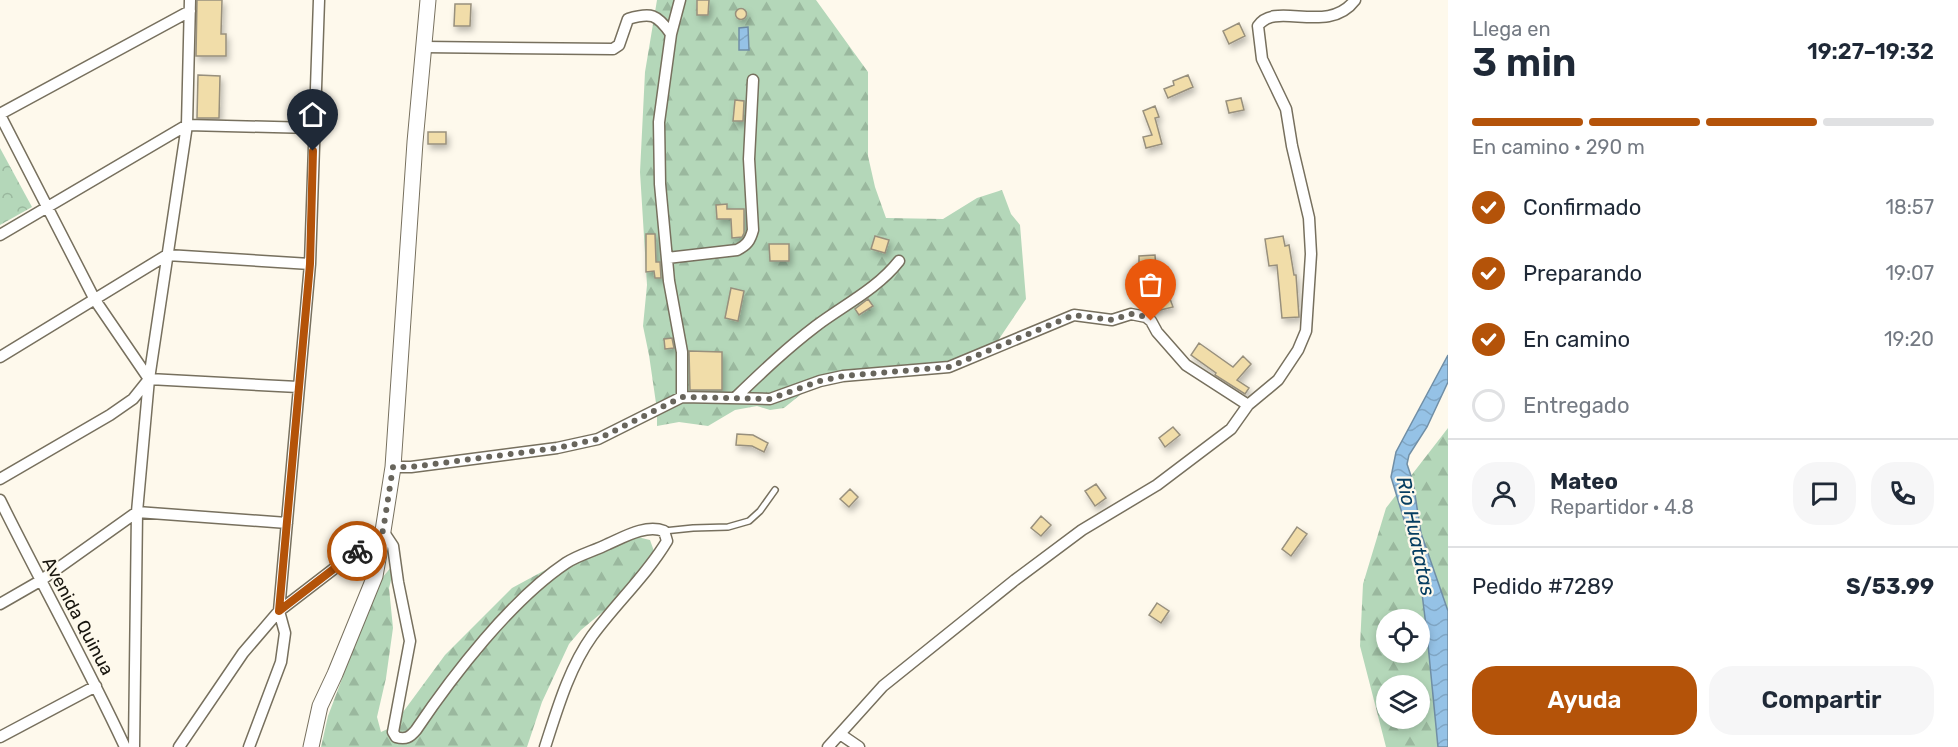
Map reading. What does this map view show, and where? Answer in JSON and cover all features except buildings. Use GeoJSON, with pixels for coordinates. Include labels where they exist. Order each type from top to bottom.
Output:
{"type":"FeatureCollection","features":[{"type":"Feature","properties":{"kind":"street"},"geometry":{"type":"LineString","coordinates":[[249,747],[281,662],[285,633],[279,611],[310,264],[319,0]]}},
{"type":"Feature","properties":{"kind":"street"},"geometry":{"type":"LineString","coordinates":[[311,747],[320,706],[375,576],[383,531],[393,467],[415,142],[428,0]]}},
{"type":"Feature","properties":{"kind":"street"},"geometry":{"type":"LineString","coordinates":[[680,0],[671,34],[659,122],[660,183],[669,282],[682,352],[682,397]]}},
{"type":"Feature","properties":{"kind":"street"},"geometry":{"type":"LineString","coordinates":[[828,747],[883,686],[900,672],[1056,548],[1110,511],[1156,485],[1212,445],[1231,429],[1248,405],[1278,380],[1298,350],[1305,331],[1311,254],[1309,218],[1286,109],[1262,59],[1258,27],[1269,17],[1289,15],[1328,17],[1350,6],[1355,0]]}},
{"type":"Feature","properties":{"kind":"street"},"geometry":{"type":"LineString","coordinates":[[149,379],[95,300],[0,115],[190,6]]}},
{"type":"Feature","properties":{"kind":"street"},"geometry":{"type":"LineString","coordinates":[[134,747],[137,512],[149,379],[187,125],[190,6]]}},
{"type":"Feature","properties":{"kind":"street"},"geometry":{"type":"LineString","coordinates":[[424,47],[614,49],[619,45],[628,19],[648,15],[659,18],[671,34]]}},
{"type":"Feature","properties":{"kind":"street"},"geometry":{"type":"LineString","coordinates":[[667,258],[737,250],[750,240],[753,230],[749,159],[753,80]]}},
{"type":"Feature","properties":{"kind":"street"},"geometry":{"type":"LineString","coordinates":[[0,235],[187,125],[313,128]]}},
{"type":"Feature","properties":{"kind":"street"},"geometry":{"type":"LineString","coordinates":[[0,357],[167,255],[310,264]]}},
{"type":"Feature","properties":{"kind":"street"},"geometry":{"type":"LineString","coordinates":[[736,397],[793,345],[880,281],[899,261]]}},
{"type":"Feature","properties":{"kind":"street"},"geometry":{"type":"LineString","coordinates":[[393,467],[411,467],[557,448],[598,439],[682,397],[770,399],[820,381],[843,376],[949,367],[1066,317],[1081,315],[1112,320],[1131,314],[1140,315],[1151,321],[1157,332],[1186,364],[1248,405]]}},
{"type":"Feature","properties":{"kind":"street"},"geometry":{"type":"LineString","coordinates":[[149,379],[298,387]]}},
{"type":"Feature","properties":{"kind":"street"},"geometry":{"type":"LineString","coordinates":[[0,479],[110,415],[133,399],[149,379]]}},
{"type":"Feature","properties":{"kind":"street","name":"Avenida Quinua"},"geometry":{"type":"LineString","coordinates":[[0,500],[125,747]]}},
{"type":"Feature","properties":{"kind":"street"},"geometry":{"type":"LineString","coordinates":[[0,604],[40,581],[137,512],[287,523]]}},
{"type":"Feature","properties":{"kind":"street"},"geometry":{"type":"LineString","coordinates":[[383,531],[393,546],[410,640],[393,732],[396,737],[402,739],[409,738],[484,641],[539,584],[568,562],[627,535],[658,528],[664,531],[667,541],[654,563],[625,594],[590,638],[581,654],[545,747]]}},
{"type":"Feature","properties":{"kind":"street"},"geometry":{"type":"LineString","coordinates":[[179,747],[243,653],[279,611],[383,531]]}},
{"type":"Feature","properties":{"kind":"street"},"geometry":{"type":"LineString","coordinates":[[0,737],[96,686]]}},
{"type":"Feature","properties":{"kind":"street"},"geometry":{"type":"LineString","coordinates":[[840,734],[859,747]]}},
{"type":"Feature","properties":{"kind":"lane"},"geometry":{"type":"LineString","coordinates":[[664,531],[728,527],[749,521],[760,511],[775,490]]}},
{"type":"Feature","properties":{"kind":"green space"},"geometry":{"type":"Polygon","coordinates":[[[657,0],[816,0],[868,72],[868,156],[875,187],[886,218],[943,219],[977,198],[1002,190],[1011,214],[1020,225],[1026,299],[995,345],[966,361],[820,386],[805,391],[784,408],[770,410],[757,406],[735,410],[708,426],[679,422],[657,426],[657,410],[643,326],[647,285],[640,172],[645,72],[657,0]]]}},
{"type":"Feature","properties":{"kind":"green space"},"geometry":{"type":"Polygon","coordinates":[[[0,148],[32,207],[0,225],[0,148]]]}},
{"type":"Feature","properties":{"kind":"green space"},"geometry":{"type":"Polygon","coordinates":[[[1448,428],[1448,747],[1386,747],[1381,729],[1430,729],[1430,675],[1376,675],[1376,708],[1360,646],[1363,584],[1386,508],[1448,428]]]}},
{"type":"Feature","properties":{"kind":"green space"},"geometry":{"type":"Polygon","coordinates":[[[629,535],[650,540],[655,554],[644,570],[635,575],[605,610],[581,630],[569,644],[542,702],[527,747],[321,747],[328,716],[378,583],[396,561],[389,588],[393,628],[386,678],[377,717],[381,732],[392,727],[445,655],[512,588],[597,542],[629,535]]]}},
{"type":"Feature","properties":{"kind":"water"},"geometry":{"type":"Polygon","coordinates":[[[748,27],[749,50],[739,50],[739,28],[748,27]]]}},
{"type":"Feature","properties":{"kind":"water","name":"Rio Huatatas"},"geometry":{"type":"Polygon","coordinates":[[[1448,355],[1448,382],[1427,427],[1409,455],[1407,464],[1413,482],[1421,533],[1448,611],[1448,747],[1438,747],[1430,663],[1430,609],[1424,609],[1419,569],[1391,477],[1396,452],[1448,355]]]}},
{"type":"Feature","properties":{"kind":"way so far"},"geometry":{"type":"LineString","coordinates":[[357,551],[383,531],[393,467],[411,467],[557,448],[598,439],[682,397],[770,399],[820,381],[843,376],[949,367],[1074,315],[1112,320],[1131,314],[1146,317],[1151,321]]}},
{"type":"Feature","properties":{"kind":"route"},"geometry":{"type":"LineString","coordinates":[[313,151],[310,264],[279,611],[357,551]]}}]}
